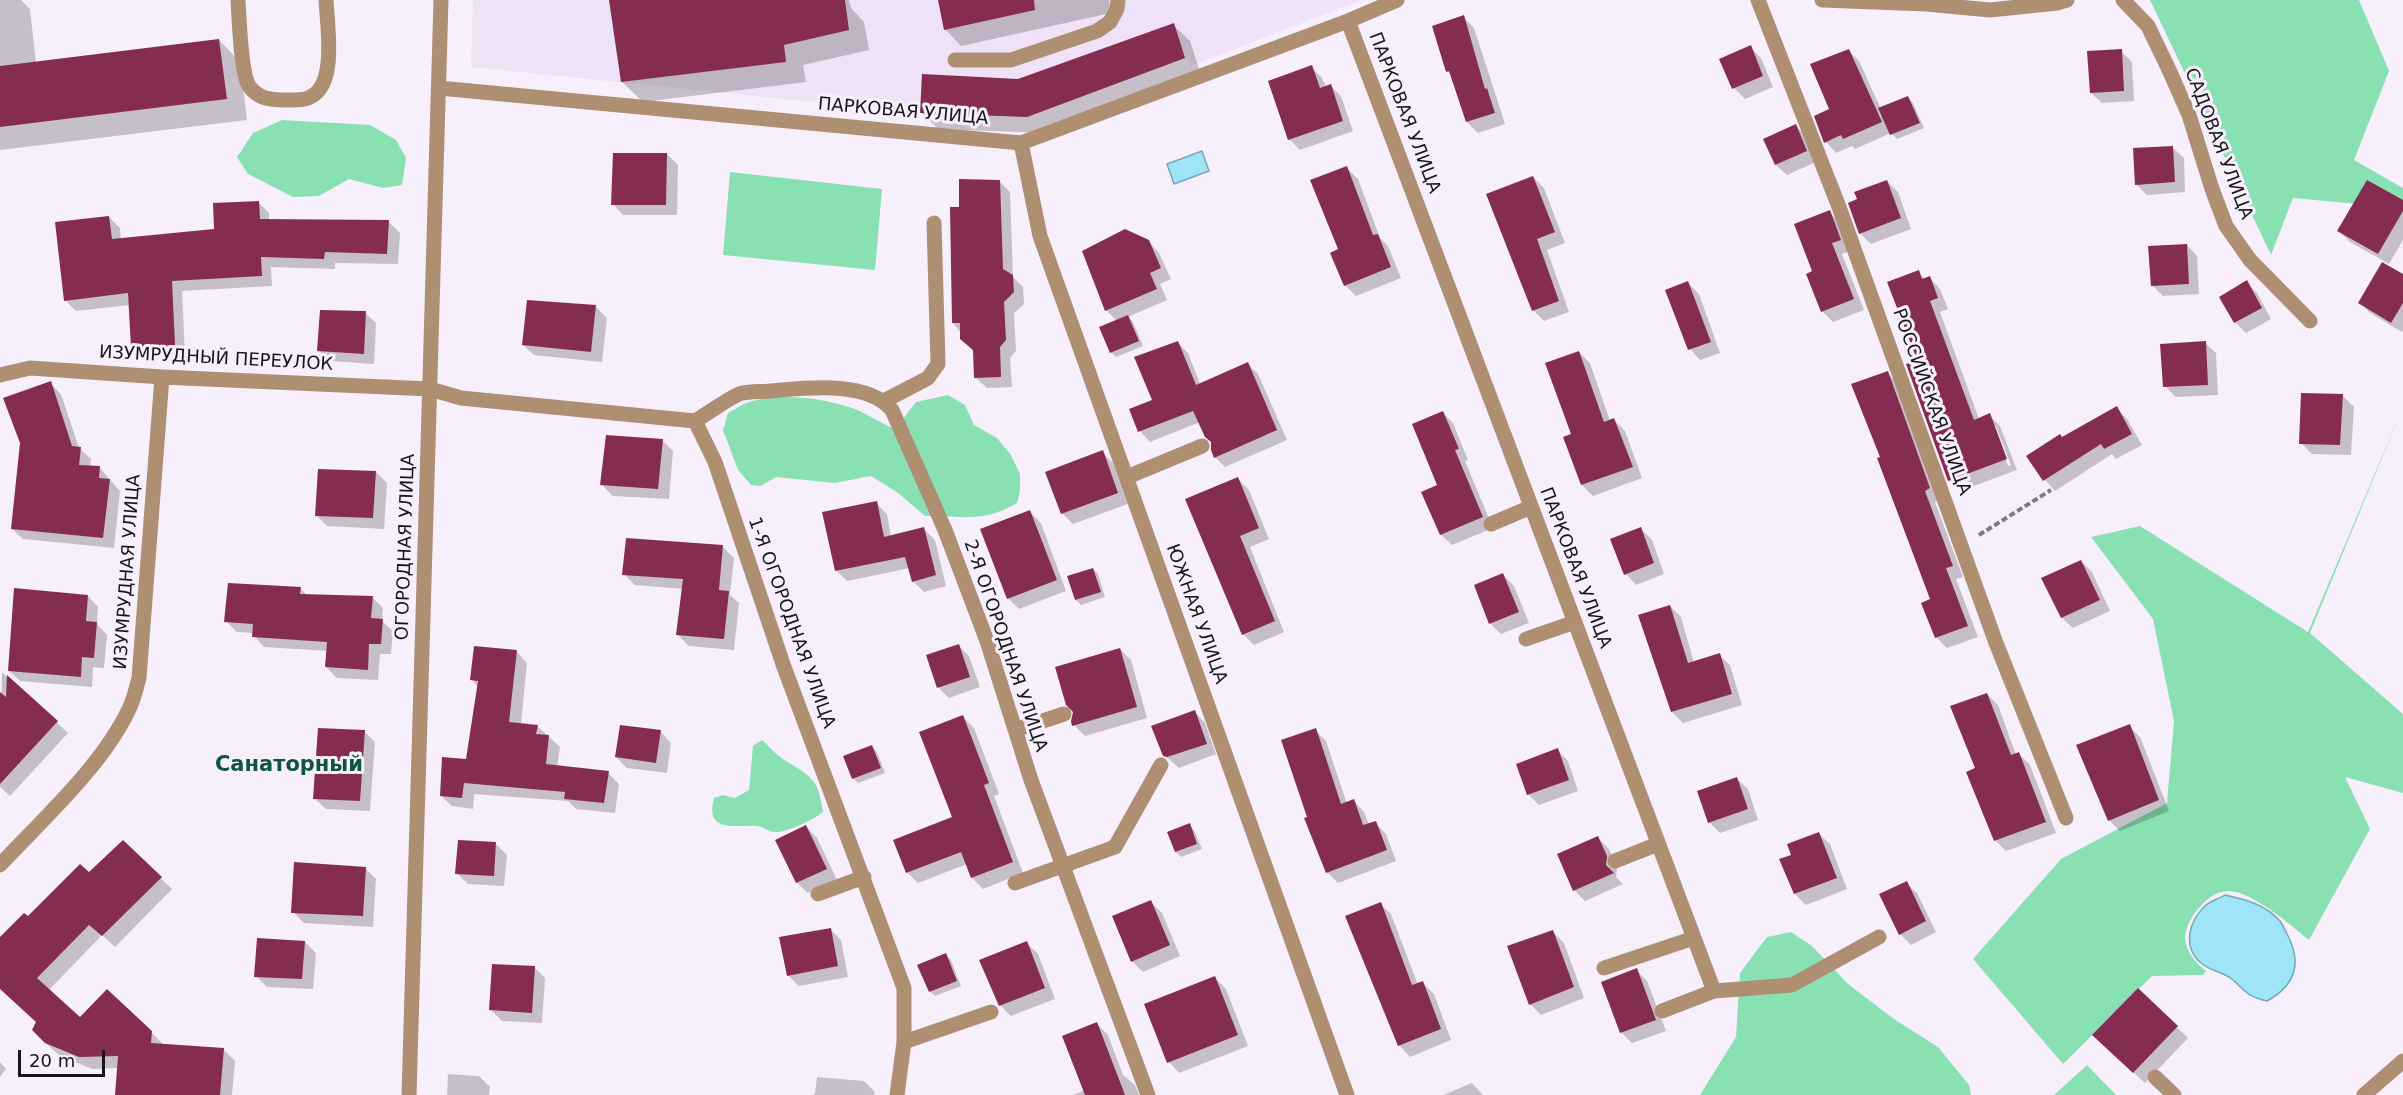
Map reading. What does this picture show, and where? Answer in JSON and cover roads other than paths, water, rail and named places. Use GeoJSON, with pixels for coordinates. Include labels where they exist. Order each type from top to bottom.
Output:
{"type":"FeatureCollection","features":[{"type":"Feature","properties":{"kind":"street"},"geometry":{"type":"LineString","coordinates":[[238,0],[247,85],[259,97],[274,100],[303,99],[313,96],[320,89],[328,63],[326,0]]}},
{"type":"Feature","properties":{"kind":"street","name":"ОГОРОДНАЯ УЛИЦА"},"geometry":{"type":"LineString","coordinates":[[409,1095],[441,0]]}},
{"type":"Feature","properties":{"kind":"street"},"geometry":{"type":"LineString","coordinates":[[955,60],[1011,60],[1097,31],[1110,22],[1117,9],[1118,0]]}},
{"type":"Feature","properties":{"kind":"street"},"geometry":{"type":"LineString","coordinates":[[1348,21],[1396,0]]}},
{"type":"Feature","properties":{"kind":"street","name":"РОССИЙСКАЯ УЛИЦА"},"geometry":{"type":"LineString","coordinates":[[1758,0],[1839,207],[1996,643],[2066,818]]}},
{"type":"Feature","properties":{"kind":"street"},"geometry":{"type":"LineString","coordinates":[[1822,0],[1945,3],[1990,10],[2067,0]]}},
{"type":"Feature","properties":{"kind":"street","name":"САДОВАЯ УЛИЦА"},"geometry":{"type":"LineString","coordinates":[[2124,0],[2148,26],[2170,72],[2189,115],[2226,226],[2250,260],[2310,321]]}},
{"type":"Feature","properties":{"kind":"street","name":"ПАРКОВАЯ УЛИЦА"},"geometry":{"type":"LineString","coordinates":[[440,88],[1021,143],[1348,21],[1714,992]]}},
{"type":"Feature","properties":{"kind":"street","name":"ЮЖНАЯ УЛИЦА"},"geometry":{"type":"LineString","coordinates":[[1021,143],[1040,236],[1347,1095]]}},
{"type":"Feature","properties":{"kind":"street"},"geometry":{"type":"LineString","coordinates":[[430,389],[461,398],[695,421],[740,394],[812,388],[851,390],[884,401],[928,378],[938,364],[934,223]]}},
{"type":"Feature","properties":{"kind":"street","name":"ИЗУМРУДНЫЙ ПЕРЕУЛОК"},"geometry":{"type":"LineString","coordinates":[[0,375],[30,368],[162,377],[430,389]]}},
{"type":"Feature","properties":{"kind":"street","name":"ИЗУМРУДНАЯ УЛИЦА"},"geometry":{"type":"LineString","coordinates":[[0,865],[99,756],[129,709],[139,678],[162,377]]}},
{"type":"Feature","properties":{"kind":"street","name":"2-Я ОГОРОДНАЯ УЛИЦА"},"geometry":{"type":"LineString","coordinates":[[884,401],[902,431],[945,530],[987,641],[1031,780],[1148,1095]]}},
{"type":"Feature","properties":{"kind":"street","name":"1-Я ОГОРОДНАЯ УЛИЦА"},"geometry":{"type":"LineString","coordinates":[[695,421],[715,462],[784,667],[904,988],[904,1042],[897,1095]]}},
{"type":"Feature","properties":{"kind":"street"},"geometry":{"type":"LineString","coordinates":[[1127,477],[1202,446]]}},
{"type":"Feature","properties":{"kind":"street"},"geometry":{"type":"LineString","coordinates":[[1491,524],[1531,507]]}},
{"type":"Feature","properties":{"kind":"street"},"geometry":{"type":"LineString","coordinates":[[1526,639],[1575,622]]}},
{"type":"Feature","properties":{"kind":"street"},"geometry":{"type":"LineString","coordinates":[[1015,730],[1064,714]]}},
{"type":"Feature","properties":{"kind":"street"},"geometry":{"type":"LineString","coordinates":[[1015,883],[1115,847],[1161,765]]}},
{"type":"Feature","properties":{"kind":"street"},"geometry":{"type":"LineString","coordinates":[[1615,861],[1658,844]]}},
{"type":"Feature","properties":{"kind":"street"},"geometry":{"type":"LineString","coordinates":[[818,894],[864,877]]}},
{"type":"Feature","properties":{"kind":"street"},"geometry":{"type":"LineString","coordinates":[[1662,1011],[1714,992],[1792,986],[1879,937]]}},
{"type":"Feature","properties":{"kind":"street"},"geometry":{"type":"LineString","coordinates":[[1604,968],[1694,938]]}},
{"type":"Feature","properties":{"kind":"street"},"geometry":{"type":"LineString","coordinates":[[904,1042],[991,1012]]}},
{"type":"Feature","properties":{"kind":"street"},"geometry":{"type":"LineString","coordinates":[[2364,1095],[2403,1061]]}},
{"type":"Feature","properties":{"kind":"street"},"geometry":{"type":"LineString","coordinates":[[2155,1077],[2174,1095]]}},
{"type":"Feature","properties":{"kind":"water"},"geometry":{"type":"Polygon","coordinates":[[[1202,151],[1209,171],[1174,184],[1167,164],[1202,151]]]}},
{"type":"Feature","properties":{"kind":"water"},"geometry":{"type":"Polygon","coordinates":[[[2225,895],[2248,901],[2274,915],[2292,944],[2294,972],[2284,988],[2267,1001],[2252,996],[2229,977],[2205,966],[2195,957],[2191,949],[2190,934],[2199,912],[2207,904],[2225,895]]]}},
{"type":"Feature","properties":{"kind":"district","name":"Санаторный"},"geometry":{"type":"Point","coordinates":[289,766]}}]}
